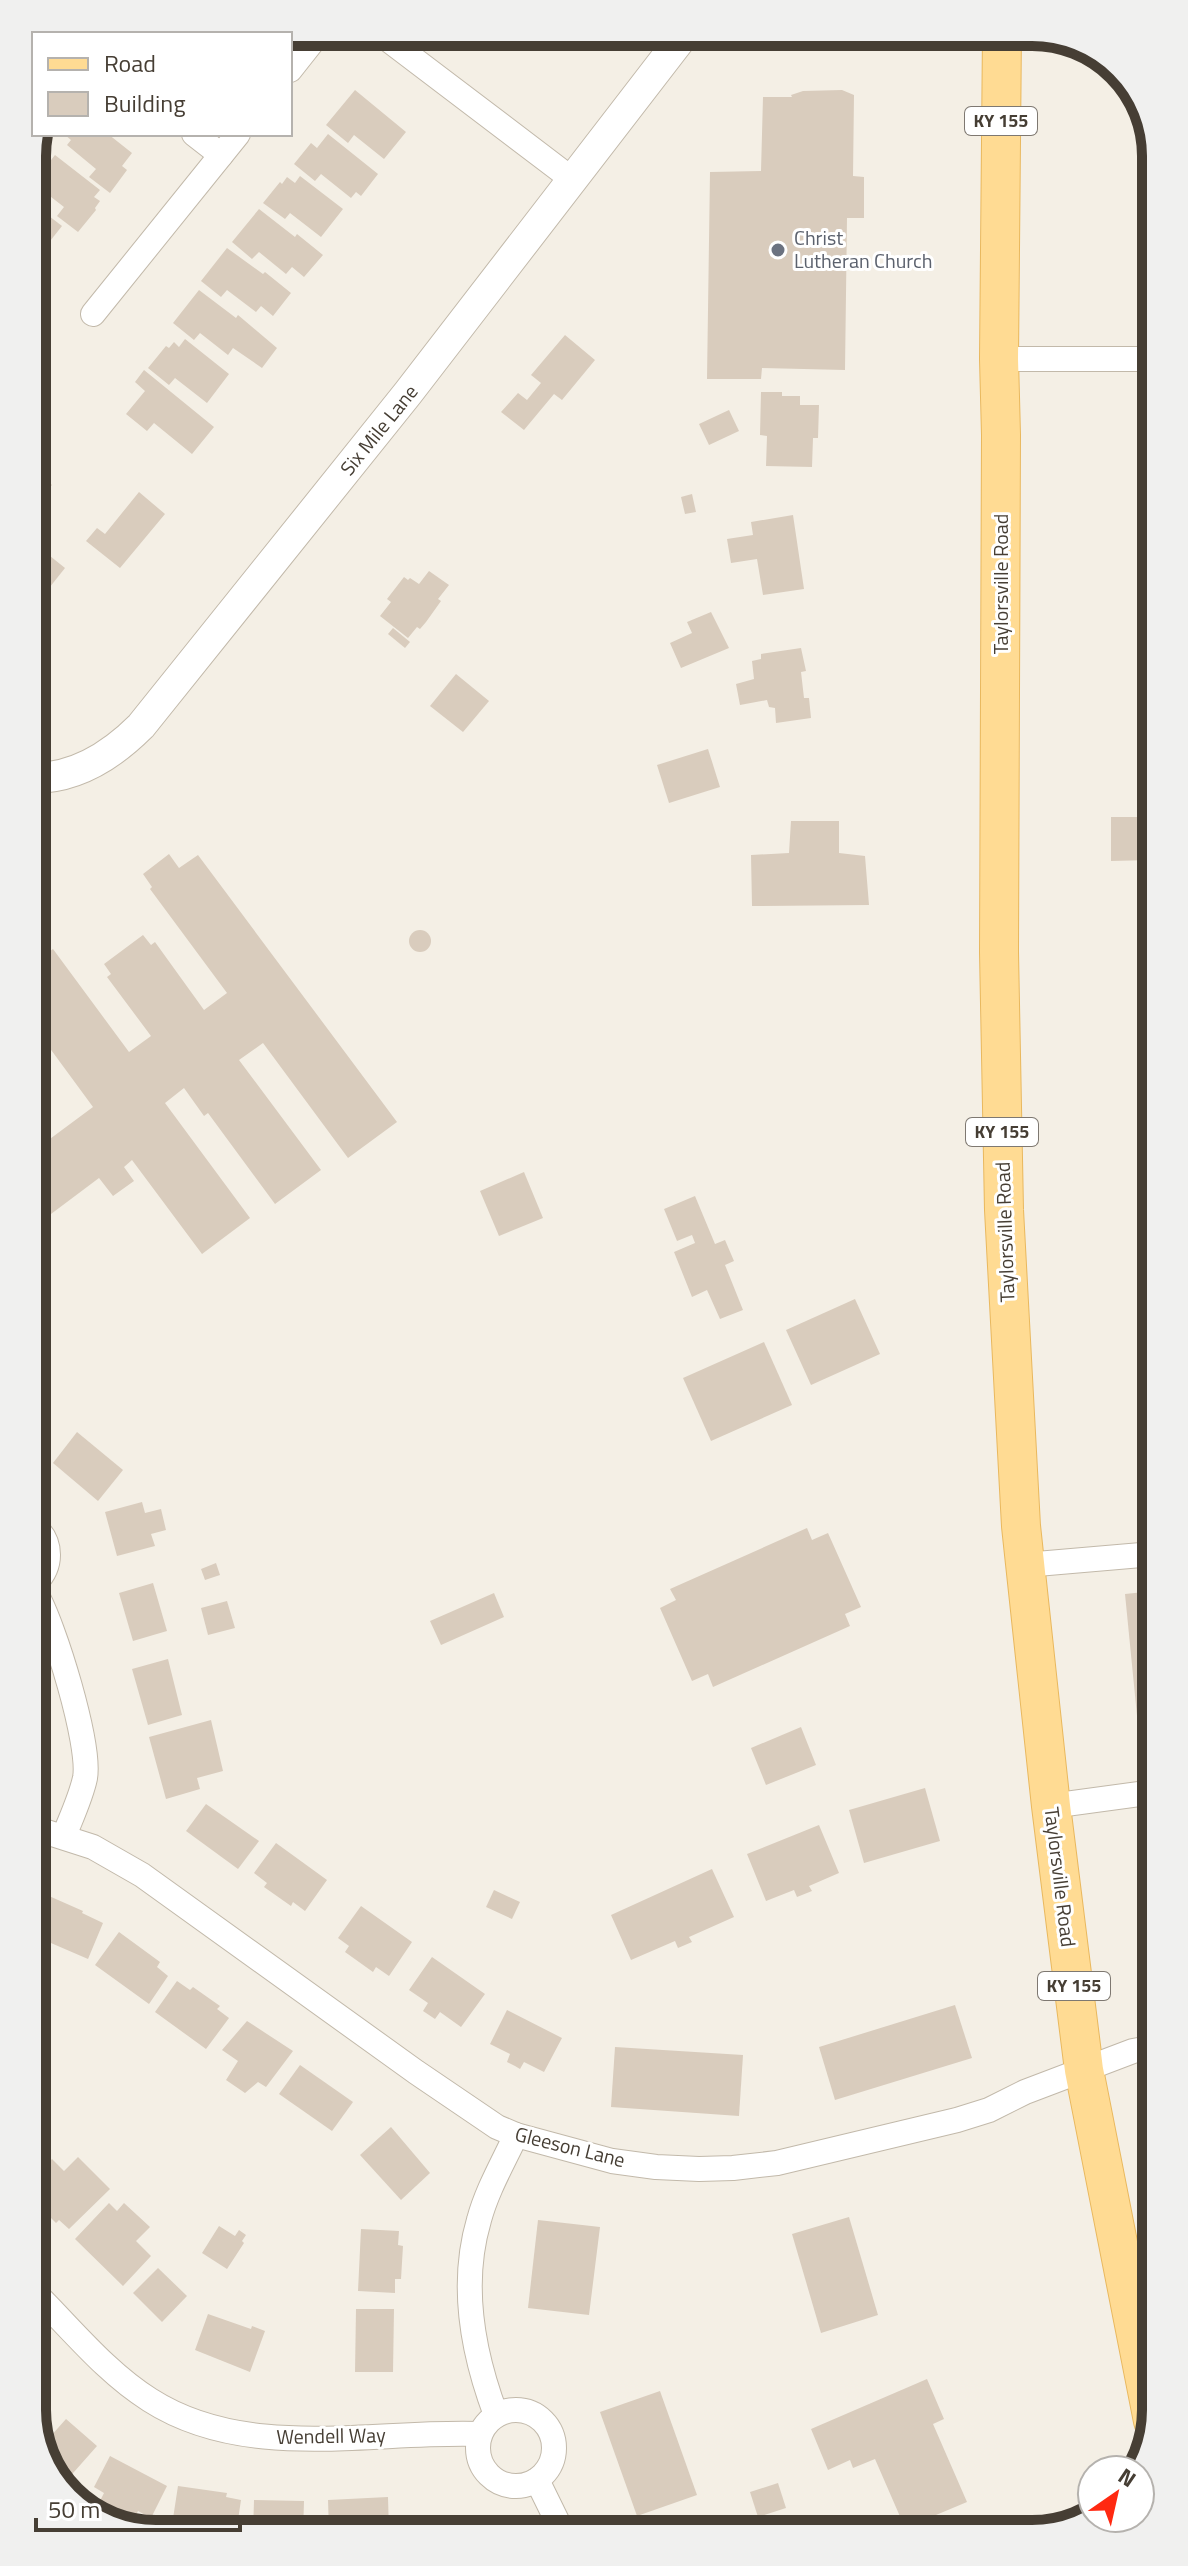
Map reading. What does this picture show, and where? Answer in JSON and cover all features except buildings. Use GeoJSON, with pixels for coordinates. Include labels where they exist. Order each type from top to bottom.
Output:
{"type":"FeatureCollection","features":[{"type":"Feature","properties":{"kind":"main road","name":"Taylorsville Road"},"geometry":{"type":"LineString","coordinates":[[1002,46],[999,952],[1010,1360],[1025,1565],[1084,2070],[1142,2365]]}},
{"type":"Feature","properties":{"kind":"street"},"geometry":{"type":"LineString","coordinates":[[292,67],[309,46]]}},
{"type":"Feature","properties":{"kind":"street"},"geometry":{"type":"LineString","coordinates":[[396,46],[573,180]]}},
{"type":"Feature","properties":{"kind":"street","name":"Six Mile Lane"},"geometry":{"type":"LineString","coordinates":[[46,776],[68,773],[105,757],[141,726],[399,404],[675,46]]}},
{"type":"Feature","properties":{"kind":"street"},"geometry":{"type":"LineString","coordinates":[[197,136],[221,155]]}},
{"type":"Feature","properties":{"kind":"street"},"geometry":{"type":"LineString","coordinates":[[93,314],[236,136]]}},
{"type":"Feature","properties":{"kind":"street"},"geometry":{"type":"LineString","coordinates":[[999,359],[1142,359]]}},
{"type":"Feature","properties":{"kind":"street"},"geometry":{"type":"LineString","coordinates":[[46,1543],[49,1555],[46,1567]]}},
{"type":"Feature","properties":{"kind":"street"},"geometry":{"type":"LineString","coordinates":[[1025,1565],[1142,1555]]}},
{"type":"Feature","properties":{"kind":"street"},"geometry":{"type":"LineString","coordinates":[[46,1610],[81,1729],[86,1758],[85,1779],[64,1836]]}},
{"type":"Feature","properties":{"kind":"street"},"geometry":{"type":"LineString","coordinates":[[1051,1806],[1142,1794]]}},
{"type":"Feature","properties":{"kind":"street","name":"Gleeson Lane"},"geometry":{"type":"LineString","coordinates":[[46,1831],[93,1847],[142,1875],[497,2127],[583,2154],[656,2167],[699,2169],[777,2163],[957,2120],[1142,2049]]}},
{"type":"Feature","properties":{"kind":"street"},"geometry":{"type":"LineString","coordinates":[[496,2415],[482,2380],[471,2315],[470,2284],[478,2222],[488,2193],[516,2135]]}},
{"type":"Feature","properties":{"kind":"street","name":"Wendell Way"},"geometry":{"type":"LineString","coordinates":[[46,2304],[130,2387],[173,2413],[202,2424],[262,2437],[293,2439],[480,2434]]}},
{"type":"Feature","properties":{"kind":"street"},"geometry":{"type":"LineString","coordinates":[[521,2410],[544,2423],[551,2434],[553,2460],[537,2480],[514,2486],[502,2484],[483,2469],[477,2446],[480,2434],[496,2415],[521,2410]]}},
{"type":"Feature","properties":{"kind":"street"},"geometry":{"type":"LineString","coordinates":[[537,2480],[557,2520]]}},
{"type":"Feature","properties":{"kind":"place","name":"Christ Lutheran Church"},"geometry":{"type":"Point","coordinates":[778,250]}}]}
